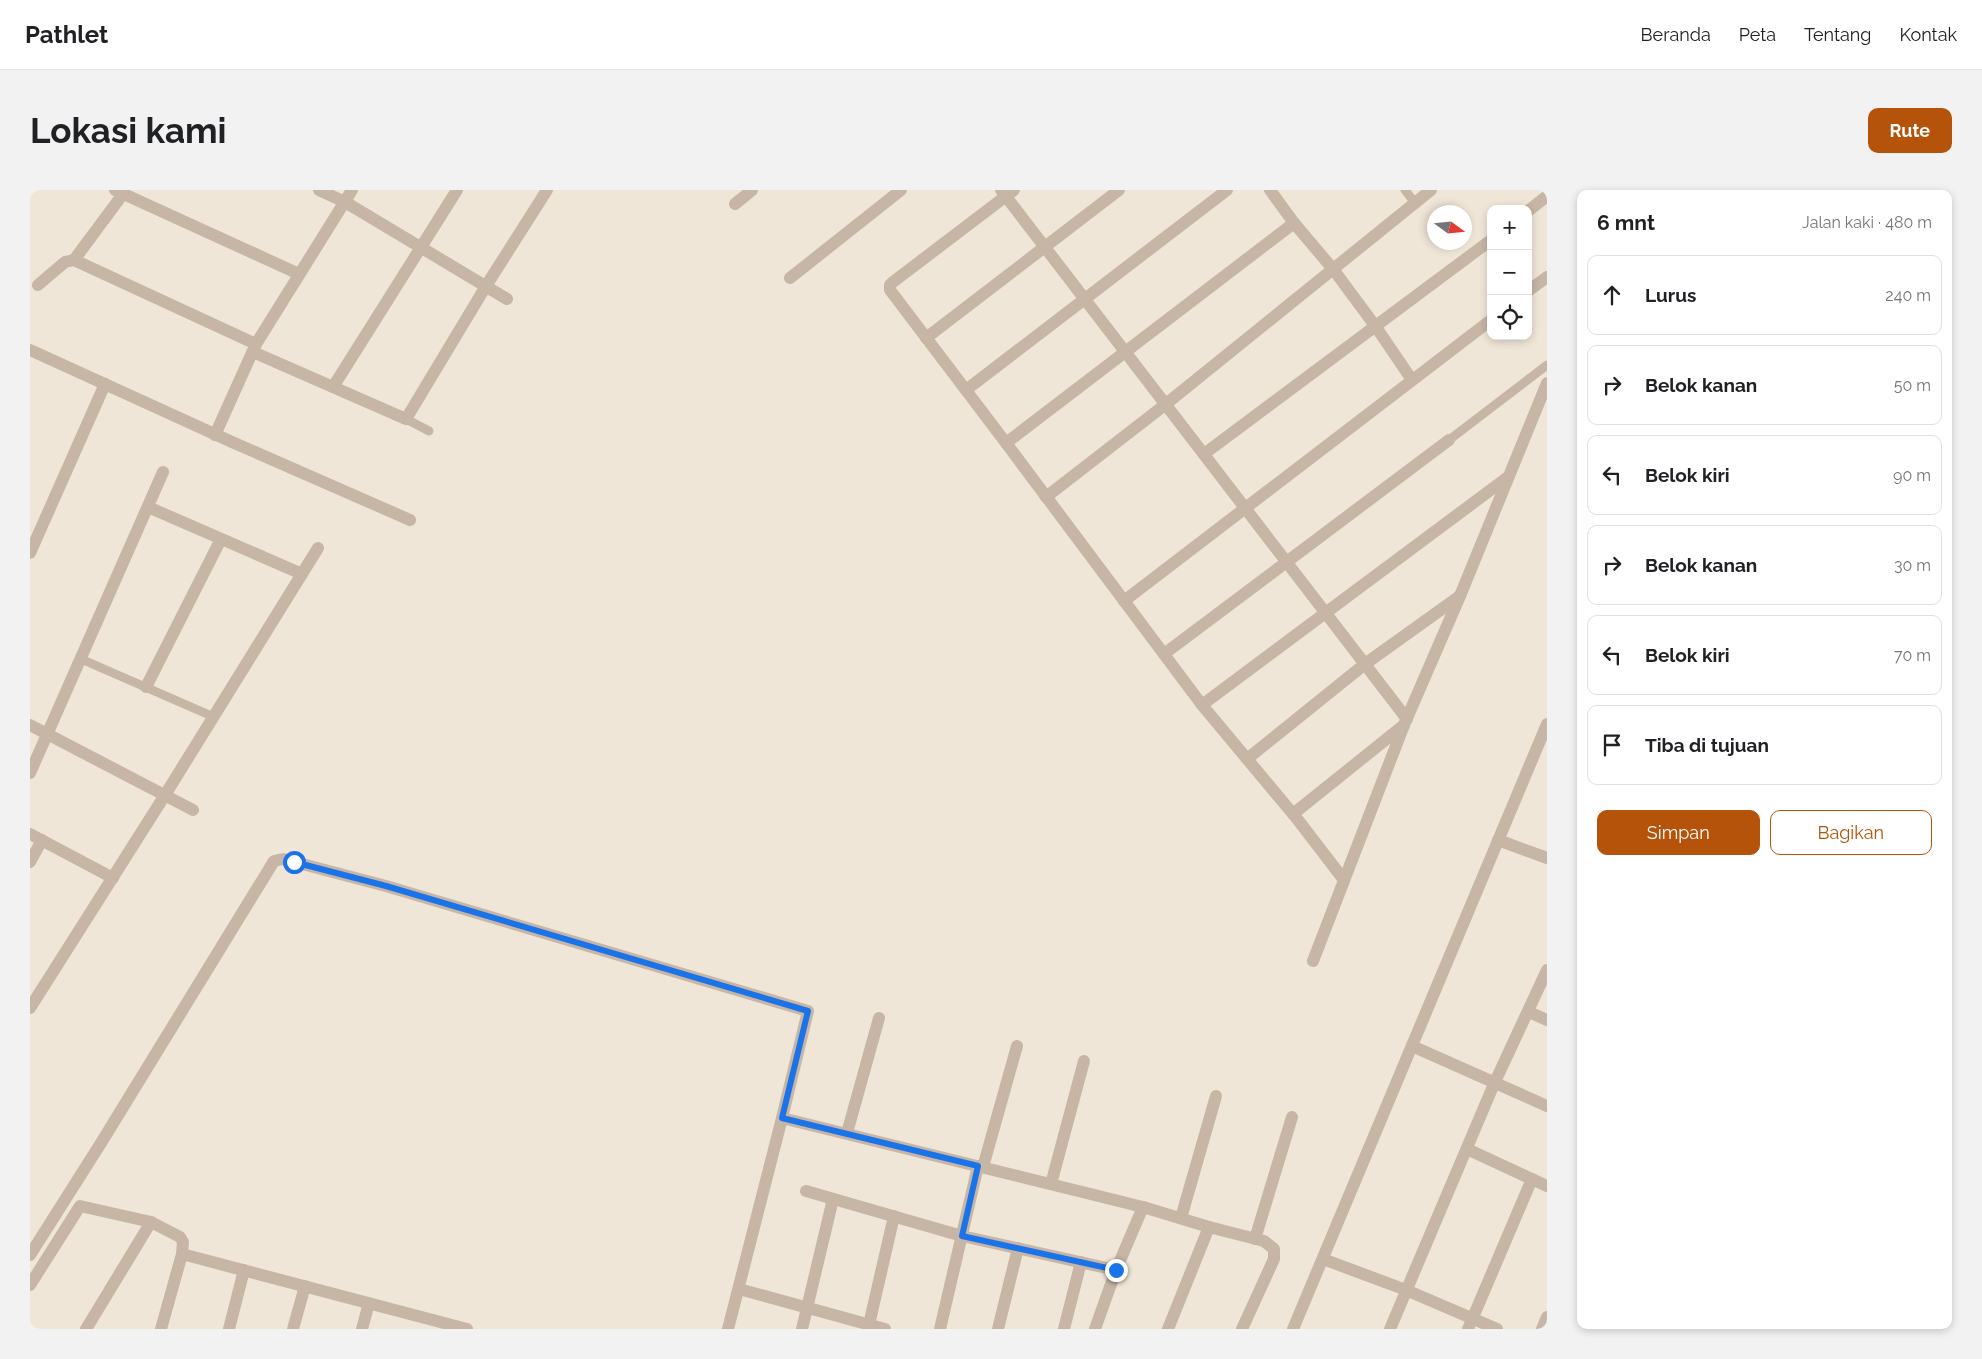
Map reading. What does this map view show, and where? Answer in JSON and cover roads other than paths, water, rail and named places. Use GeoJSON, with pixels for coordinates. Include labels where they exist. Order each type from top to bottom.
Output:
{"type":"FeatureCollection","features":[{"type":"Feature","properties":{"kind":"street"},"geometry":{"type":"LineString","coordinates":[[319,190],[344,202],[507,299]]}},
{"type":"Feature","properties":{"kind":"street"},"geometry":{"type":"LineString","coordinates":[[215,435],[254,348],[352,190]]}},
{"type":"Feature","properties":{"kind":"street"},"geometry":{"type":"LineString","coordinates":[[333,387],[456,190]]}},
{"type":"Feature","properties":{"kind":"street"},"geometry":{"type":"LineString","coordinates":[[38,285],[65,262],[74,260],[333,387],[406,419],[486,286],[547,190]]}},
{"type":"Feature","properties":{"kind":"street"},"geometry":{"type":"LineString","coordinates":[[735,204],[752,190]]}},
{"type":"Feature","properties":{"kind":"street"},"geometry":{"type":"LineString","coordinates":[[790,278],[901,190]]}},
{"type":"Feature","properties":{"kind":"street"},"geometry":{"type":"LineString","coordinates":[[926,338],[1119,190]]}},
{"type":"Feature","properties":{"kind":"street"},"geometry":{"type":"LineString","coordinates":[[966,390],[1227,190]]}},
{"type":"Feature","properties":{"kind":"street"},"geometry":{"type":"LineString","coordinates":[[1270,190],[1294,223],[1333,269],[1412,380]]}},
{"type":"Feature","properties":{"kind":"street"},"geometry":{"type":"LineString","coordinates":[[1046,497],[1166,404],[1431,190]]}},
{"type":"Feature","properties":{"kind":"street"},"geometry":{"type":"LineString","coordinates":[[74,260],[119,192],[299,274]]}},
{"type":"Feature","properties":{"kind":"street"},"geometry":{"type":"LineString","coordinates":[[1344,880],[1293,814],[1202,705],[890,290],[890,285],[1007,192],[1044,247],[1365,664],[1405,722]]}},
{"type":"Feature","properties":{"kind":"street"},"geometry":{"type":"LineString","coordinates":[[1532,209],[1547,196]]}},
{"type":"Feature","properties":{"kind":"street"},"geometry":{"type":"LineString","coordinates":[[1006,443],[1294,223]]}},
{"type":"Feature","properties":{"kind":"street"},"geometry":{"type":"LineString","coordinates":[[1204,454],[1487,243]]}},
{"type":"Feature","properties":{"kind":"street"},"geometry":{"type":"LineString","coordinates":[[1532,288],[1547,277]]}},
{"type":"Feature","properties":{"kind":"street"},"geometry":{"type":"LineString","coordinates":[[1124,601],[1244,507],[1487,323]]}},
{"type":"Feature","properties":{"kind":"street"},"geometry":{"type":"LineString","coordinates":[[30,350],[215,435],[410,520]]}},
{"type":"Feature","properties":{"kind":"street"},"geometry":{"type":"LineString","coordinates":[[1313,961],[1405,722],[1460,596],[1508,477],[1542,407],[1547,383]]}},
{"type":"Feature","properties":{"kind":"street"},"geometry":{"type":"LineString","coordinates":[[30,553],[105,384]]}},
{"type":"Feature","properties":{"kind":"street"},"geometry":{"type":"LineString","coordinates":[[1164,654],[1449,440]]}},
{"type":"Feature","properties":{"kind":"street"},"geometry":{"type":"LineString","coordinates":[[30,773],[163,472]]}},
{"type":"Feature","properties":{"kind":"street"},"geometry":{"type":"LineString","coordinates":[[1202,705],[1508,477]]}},
{"type":"Feature","properties":{"kind":"street"},"geometry":{"type":"LineString","coordinates":[[148,507],[302,574]]}},
{"type":"Feature","properties":{"kind":"street"},"geometry":{"type":"LineString","coordinates":[[146,687],[221,539]]}},
{"type":"Feature","properties":{"kind":"street"},"geometry":{"type":"LineString","coordinates":[[30,1008],[214,717],[318,548]]}},
{"type":"Feature","properties":{"kind":"street"},"geometry":{"type":"LineString","coordinates":[[1247,760],[1365,664],[1460,596]]}},
{"type":"Feature","properties":{"kind":"street"},"geometry":{"type":"LineString","coordinates":[[1293,814],[1405,722]]}},
{"type":"Feature","properties":{"kind":"street"},"geometry":{"type":"LineString","coordinates":[[1293,1329],[1547,724]]}},
{"type":"Feature","properties":{"kind":"street"},"geometry":{"type":"LineString","coordinates":[[30,725],[193,810]]}},
{"type":"Feature","properties":{"kind":"street"},"geometry":{"type":"LineString","coordinates":[[30,834],[113,878]]}},
{"type":"Feature","properties":{"kind":"street"},"geometry":{"type":"LineString","coordinates":[[30,862],[42,840]]}},
{"type":"Feature","properties":{"kind":"street"},"geometry":{"type":"LineString","coordinates":[[1498,840],[1547,858]]}},
{"type":"Feature","properties":{"kind":"street"},"geometry":{"type":"LineString","coordinates":[[30,1255],[274,861],[283,859],[386,886],[808,1011],[728,1329]]}},
{"type":"Feature","properties":{"kind":"street"},"geometry":{"type":"LineString","coordinates":[[1390,1329],[1494,1084],[1547,970]]}},
{"type":"Feature","properties":{"kind":"street"},"geometry":{"type":"LineString","coordinates":[[1528,1012],[1547,1020]]}},
{"type":"Feature","properties":{"kind":"street"},"geometry":{"type":"LineString","coordinates":[[847,1133],[879,1018]]}},
{"type":"Feature","properties":{"kind":"street"},"geometry":{"type":"LineString","coordinates":[[940,1329],[981,1166],[1017,1046]]}},
{"type":"Feature","properties":{"kind":"street"},"geometry":{"type":"LineString","coordinates":[[1412,1046],[1547,1106]]}},
{"type":"Feature","properties":{"kind":"street"},"geometry":{"type":"LineString","coordinates":[[1051,1184],[1084,1061]]}},
{"type":"Feature","properties":{"kind":"street"},"geometry":{"type":"LineString","coordinates":[[1181,1218],[1216,1096]]}},
{"type":"Feature","properties":{"kind":"street"},"geometry":{"type":"LineString","coordinates":[[1255,1239],[1292,1117]]}},
{"type":"Feature","properties":{"kind":"street"},"geometry":{"type":"LineString","coordinates":[[782,1118],[1143,1207],[1208,1227],[1264,1241],[1274,1249],[1274,1259],[1242,1329]]}},
{"type":"Feature","properties":{"kind":"street"},"geometry":{"type":"LineString","coordinates":[[1467,1149],[1547,1186]]}},
{"type":"Feature","properties":{"kind":"street"},"geometry":{"type":"LineString","coordinates":[[1470,1324],[1532,1179]]}},
{"type":"Feature","properties":{"kind":"street"},"geometry":{"type":"LineString","coordinates":[[806,1191],[962,1236],[1116,1270]]}},
{"type":"Feature","properties":{"kind":"street"},"geometry":{"type":"LineString","coordinates":[[802,1329],[833,1198]]}},
{"type":"Feature","properties":{"kind":"street"},"geometry":{"type":"LineString","coordinates":[[30,1285],[80,1206],[151,1222],[180,1237],[183,1242],[182,1254],[161,1329]]}},
{"type":"Feature","properties":{"kind":"street"},"geometry":{"type":"LineString","coordinates":[[1095,1329],[1116,1270],[1143,1207]]}},
{"type":"Feature","properties":{"kind":"street"},"geometry":{"type":"LineString","coordinates":[[869,1327],[894,1216]]}},
{"type":"Feature","properties":{"kind":"street"},"geometry":{"type":"LineString","coordinates":[[86,1329],[151,1222]]}},
{"type":"Feature","properties":{"kind":"street"},"geometry":{"type":"LineString","coordinates":[[1168,1329],[1208,1227]]}},
{"type":"Feature","properties":{"kind":"street"},"geometry":{"type":"LineString","coordinates":[[998,1329],[1018,1248]]}},
{"type":"Feature","properties":{"kind":"street"},"geometry":{"type":"LineString","coordinates":[[182,1254],[368,1303],[428,1324],[467,1329]]}},
{"type":"Feature","properties":{"kind":"street"},"geometry":{"type":"LineString","coordinates":[[1323,1259],[1406,1290],[1470,1324],[1497,1329]]}},
{"type":"Feature","properties":{"kind":"street"},"geometry":{"type":"LineString","coordinates":[[1064,1329],[1081,1262]]}},
{"type":"Feature","properties":{"kind":"street"},"geometry":{"type":"LineString","coordinates":[[229,1329],[244,1270]]}},
{"type":"Feature","properties":{"kind":"street"},"geometry":{"type":"LineString","coordinates":[[293,1329],[305,1286]]}},
{"type":"Feature","properties":{"kind":"street"},"geometry":{"type":"LineString","coordinates":[[739,1289],[869,1327],[885,1329]]}},
{"type":"Feature","properties":{"kind":"street"},"geometry":{"type":"LineString","coordinates":[[362,1329],[368,1303]]}},
{"type":"Feature","properties":{"kind":"street"},"geometry":{"type":"LineString","coordinates":[[1542,1329],[1547,1317]]}},
{"type":"Feature","properties":{"kind":"lane"},"geometry":{"type":"LineString","coordinates":[[1405,190],[1415,203]]}},
{"type":"Feature","properties":{"kind":"lane"},"geometry":{"type":"LineString","coordinates":[[1449,440],[1547,365]]}},
{"type":"Feature","properties":{"kind":"lane"},"geometry":{"type":"LineString","coordinates":[[406,419],[429,431]]}},
{"type":"Feature","properties":{"kind":"lane"},"geometry":{"type":"LineString","coordinates":[[81,659],[214,717]]}}]}
